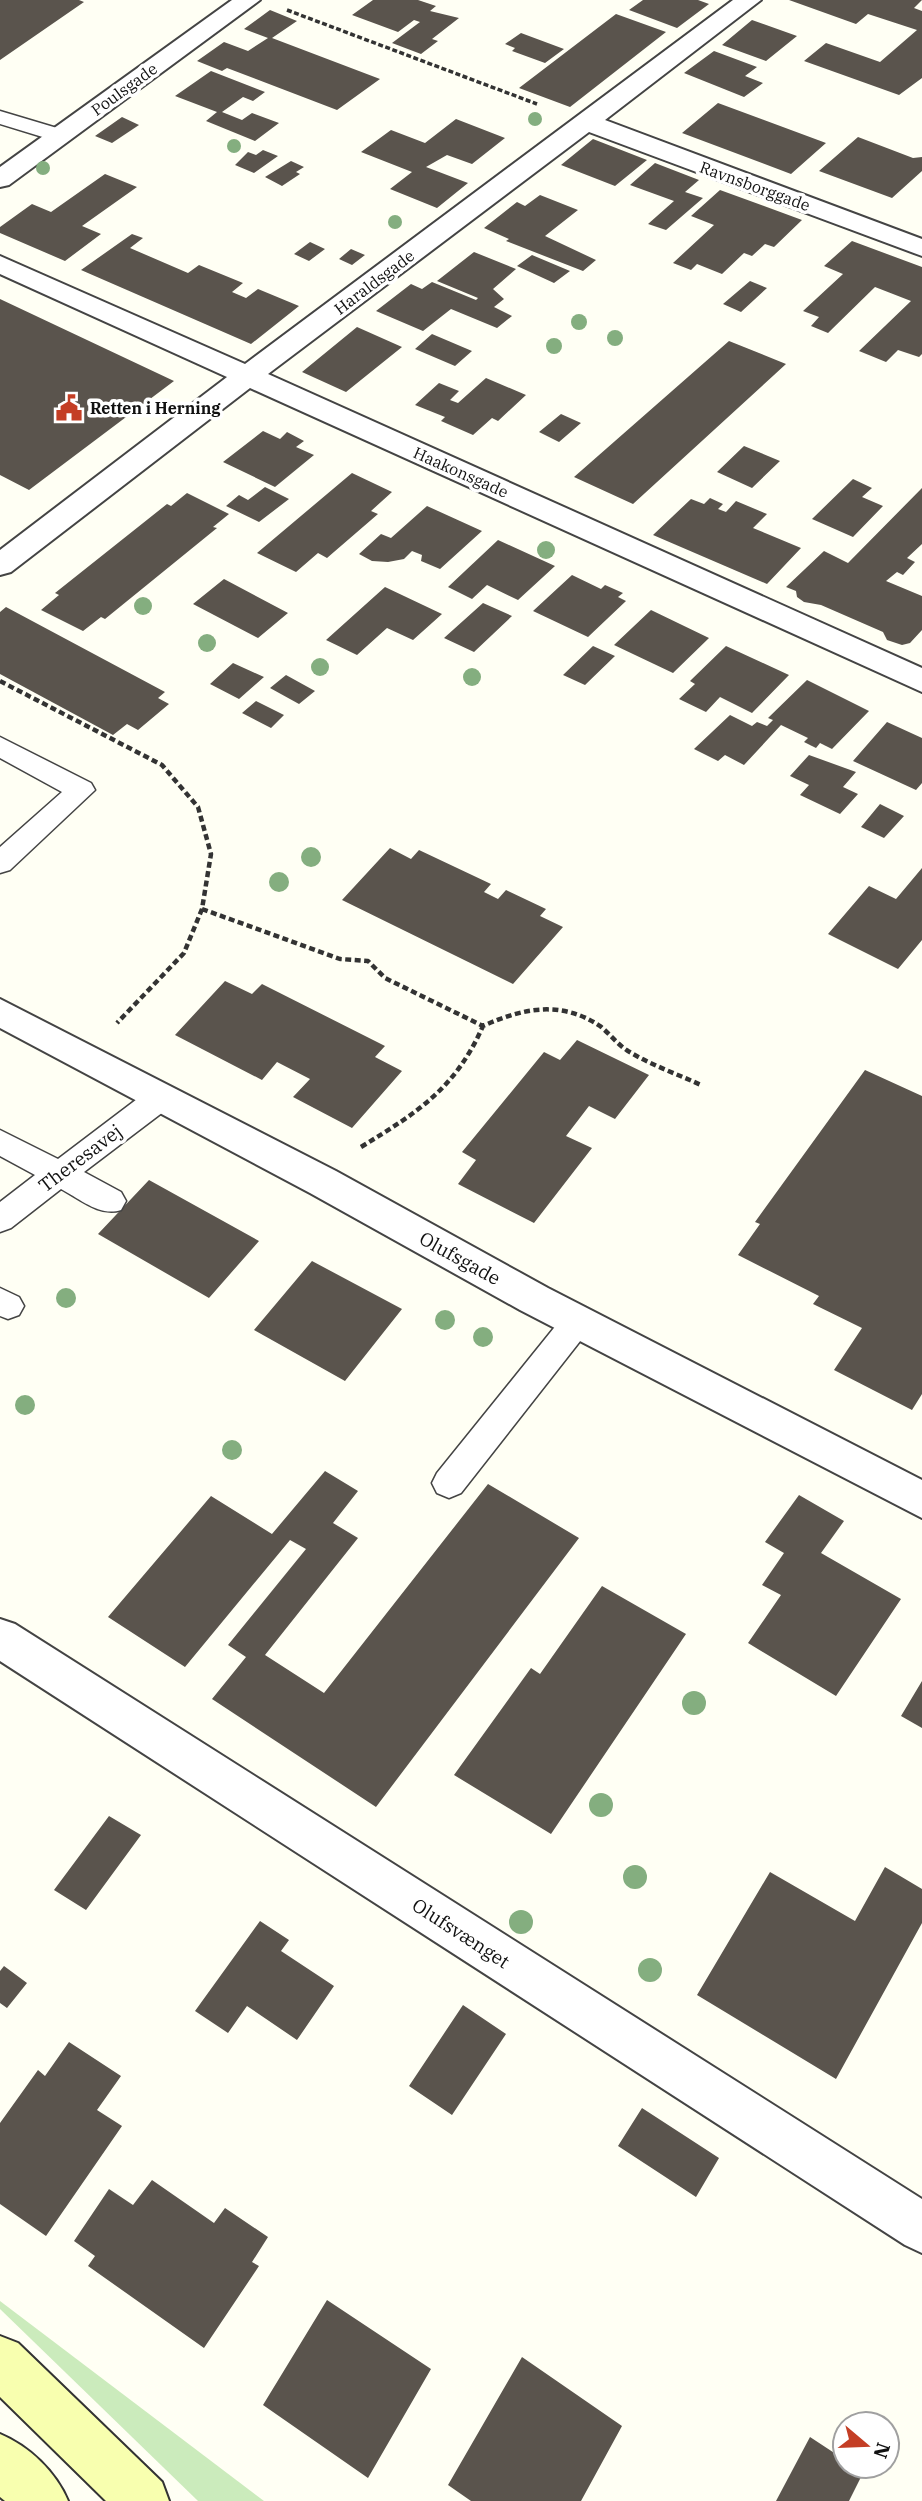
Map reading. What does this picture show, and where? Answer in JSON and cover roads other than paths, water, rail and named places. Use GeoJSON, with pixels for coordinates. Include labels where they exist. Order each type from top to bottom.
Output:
{"type":"FeatureCollection","features":[{"type":"Feature","properties":{"kind":"main road"},"geometry":{"type":"LineString","coordinates":[[0,2361],[143,2501]]}},
{"type":"Feature","properties":{"kind":"main road"},"geometry":{"type":"LineString","coordinates":[[0,2460],[42,2501]]}},
{"type":"Feature","properties":{"kind":"street","name":"Poulsgade"},"geometry":{"type":"LineString","coordinates":[[0,179],[248,0]]}},
{"type":"Feature","properties":{"kind":"street","name":"Haraldsgade"},"geometry":{"type":"LineString","coordinates":[[0,565],[748,0]]}},
{"type":"Feature","properties":{"kind":"street","name":"Ravnsborggade"},"geometry":{"type":"LineString","coordinates":[[587,123],[922,248]]}},
{"type":"Feature","properties":{"kind":"street","name":"Haakonsgade"},"geometry":{"type":"LineString","coordinates":[[0,264],[922,681]]}},
{"type":"Feature","properties":{"kind":"street","name":"Olufsgade"},"geometry":{"type":"LineString","coordinates":[[0,1013],[323,1182],[578,1322],[922,1500]]}},
{"type":"Feature","properties":{"kind":"street","name":"Olufsvænget"},"geometry":{"type":"LineString","coordinates":[[0,1638],[922,2228]]}},
{"type":"Feature","properties":{"kind":"lane"},"geometry":{"type":"LineString","coordinates":[[0,117],[59,136]]}},
{"type":"Feature","properties":{"kind":"lane"},"geometry":{"type":"LineString","coordinates":[[0,746],[81,790],[0,863]]}},
{"type":"Feature","properties":{"kind":"lane","name":"Theresavej"},"geometry":{"type":"LineString","coordinates":[[0,1219],[160,1098]]}},
{"type":"Feature","properties":{"kind":"lane"},"geometry":{"type":"LineString","coordinates":[[0,1142],[110,1201]]}},
{"type":"Feature","properties":{"kind":"lane"},"geometry":{"type":"LineString","coordinates":[[449,1483],[578,1322]]}},
{"type":"Feature","properties":{"kind":"place","name":"Retten i Herning"},"geometry":{"type":"Point","coordinates":[69,408]}}]}
